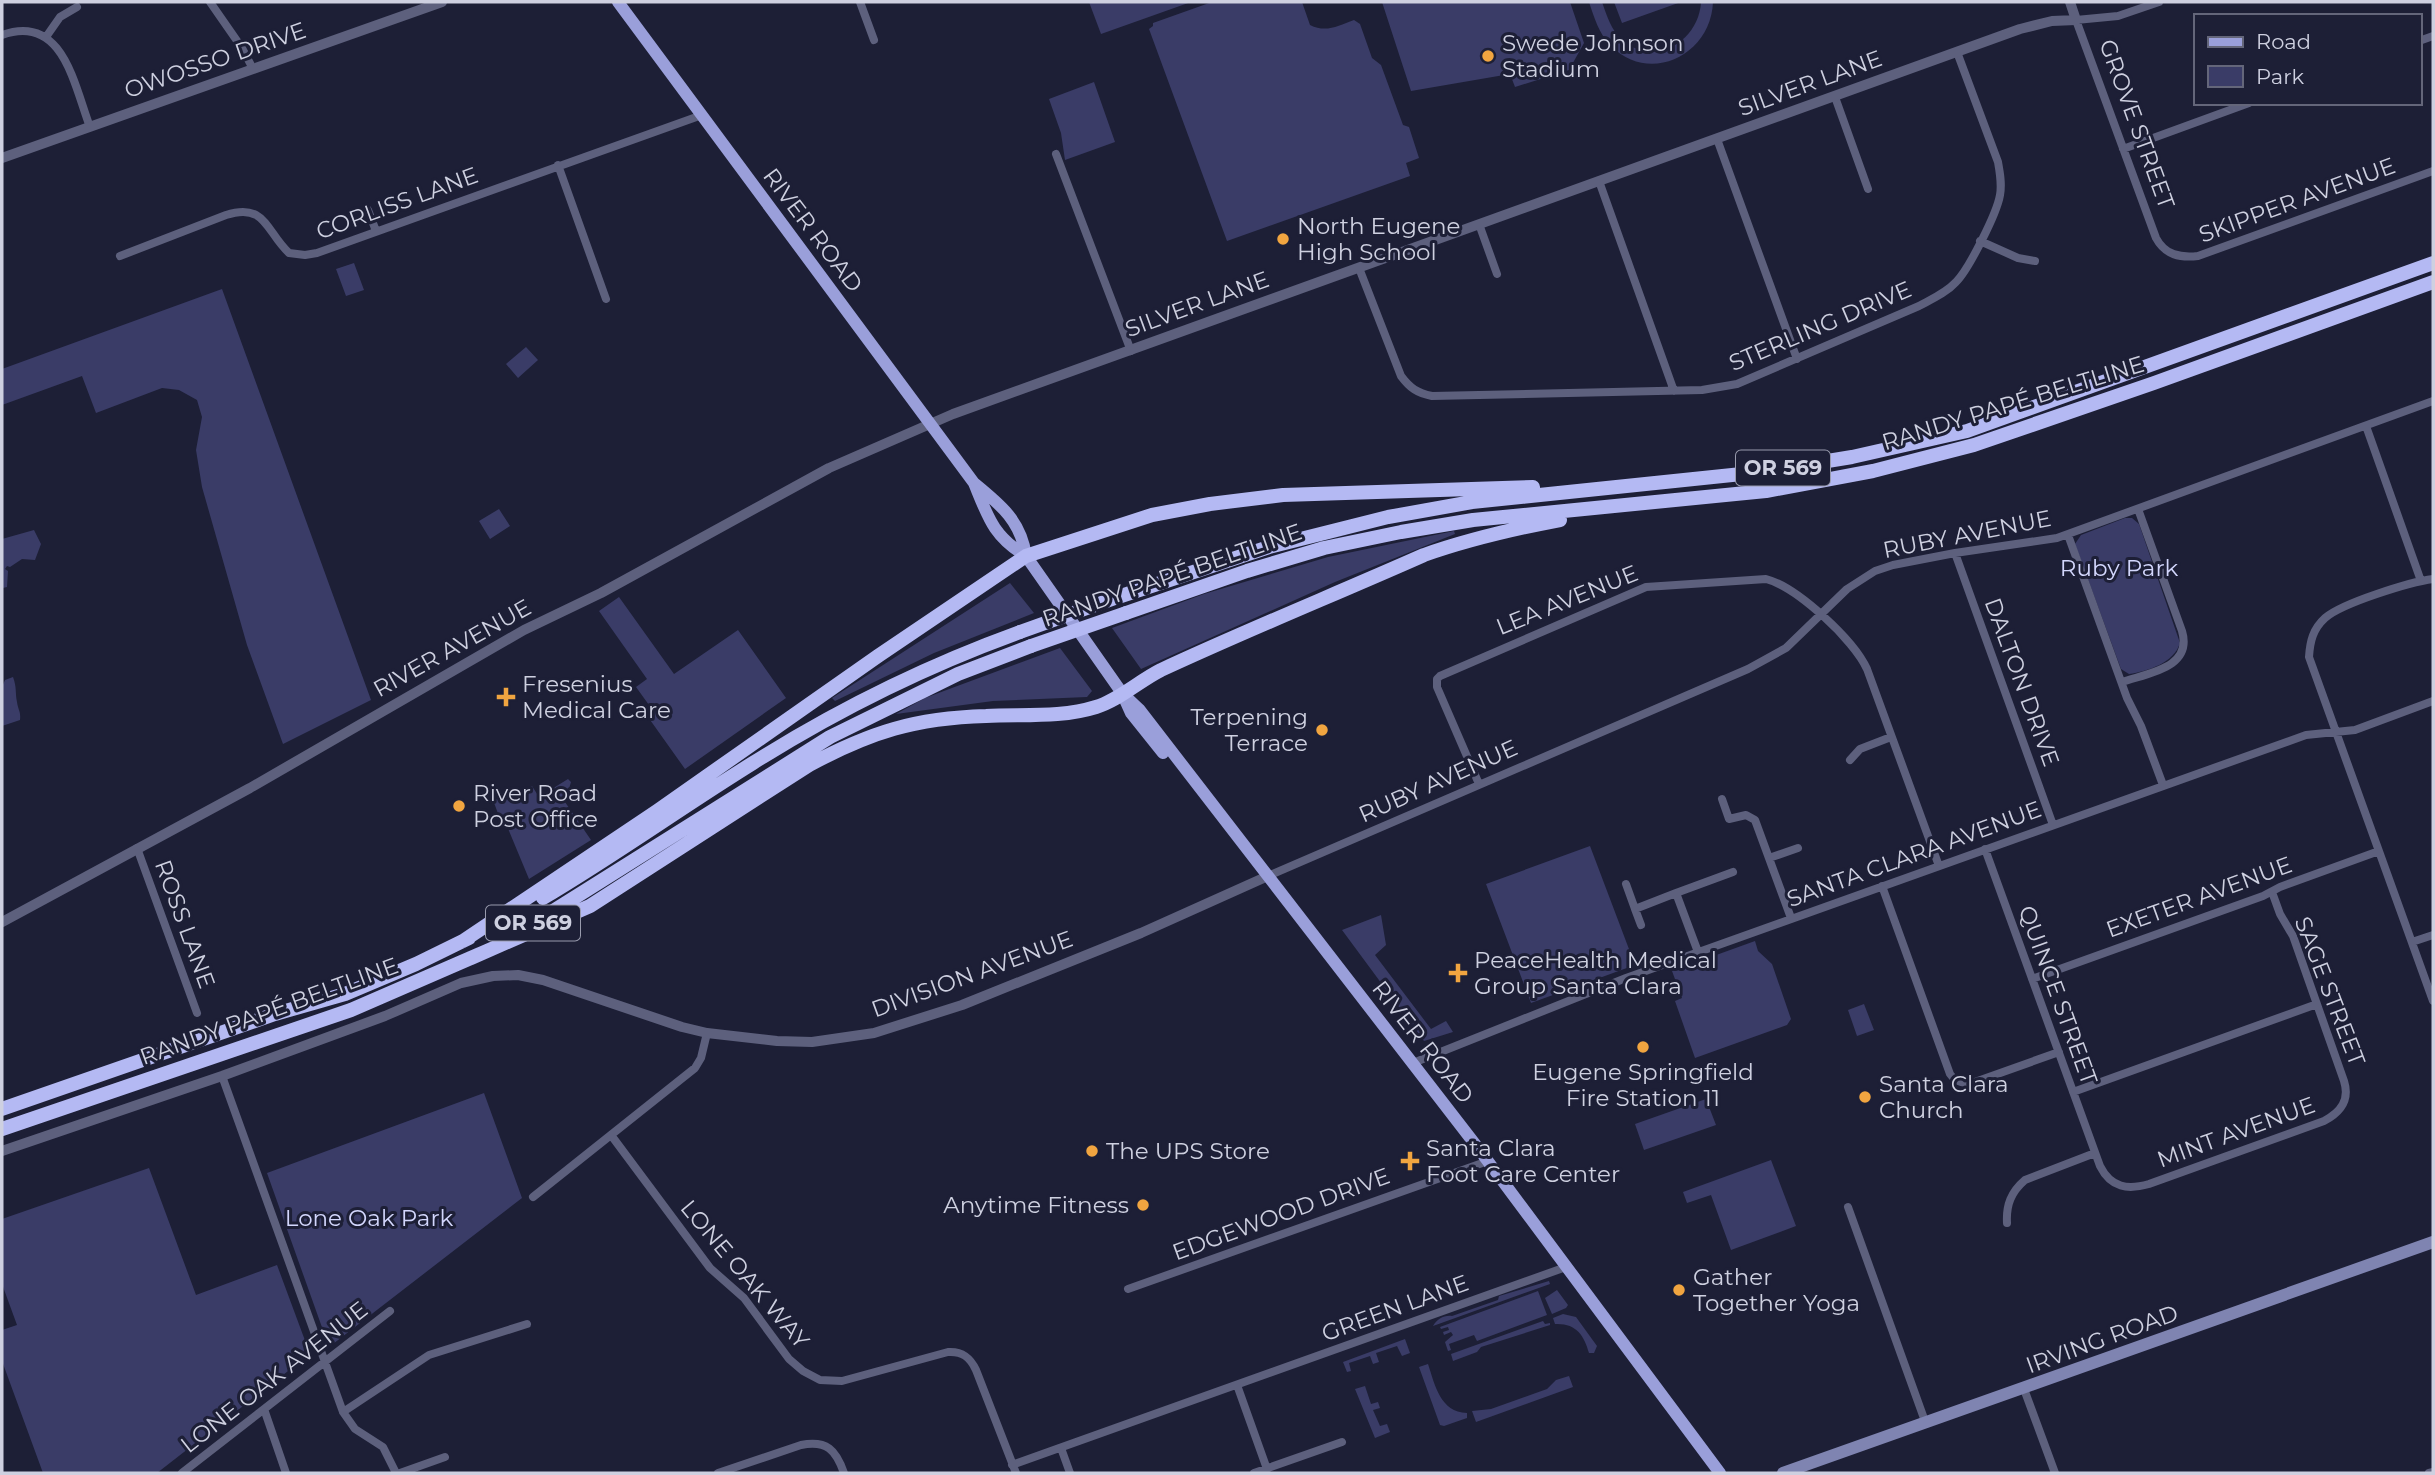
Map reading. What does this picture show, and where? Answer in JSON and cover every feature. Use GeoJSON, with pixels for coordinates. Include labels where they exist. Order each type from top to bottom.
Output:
{"type":"FeatureCollection","features":[{"type":"Feature","properties":{"kind":"highway","name":"RANDY PAPÉ BELTLINE"},"geometry":{"type":"LineString","coordinates":[[2,1109],[275,1014],[345,994],[463,941],[520,912],[591,870],[753,762],[841,712],[947,660],[1115,598],[1269,547],[1388,517],[1472,502],[1761,472],[1852,457],[1967,431],[2433,263]]}},
{"type":"Feature","properties":{"kind":"highway","name":"RANDY PAPÉ BELTLINE"},"geometry":{"type":"LineString","coordinates":[[2,1129],[351,1010],[471,958],[580,896],[830,737],[958,674],[1031,646],[1247,571],[1324,548],[1473,520],[1766,491],[1873,471],[1974,445],[2433,282]]}},
{"type":"Feature","properties":{"kind":"highway"},"geometry":{"type":"LineString","coordinates":[[463,941],[657,811],[1026,556],[1152,516],[1210,504],[1271,496],[1419,489],[1622,485]]}},
{"type":"Feature","properties":{"kind":"highway"},"geometry":{"type":"LineString","coordinates":[[471,958],[590,906],[809,765],[842,747],[895,727],[922,721],[1067,713],[1099,707],[1158,671],[1424,555],[1498,531],[1657,502]]}},
{"type":"Feature","properties":{"kind":"main road","name":"RIVER ROAD"},"geometry":{"type":"LineString","coordinates":[[618,2],[974,483],[995,528],[1007,545],[1026,556],[1122,693],[1135,719],[1214,807],[1268,876],[1488,1161],[1720,1473]]}},
{"type":"Feature","properties":{"kind":"main road","name":"RIVER ROAD"},"geometry":{"type":"LineString","coordinates":[[974,483],[1002,506],[1023,536],[1026,556]]}},
{"type":"Feature","properties":{"kind":"main road","name":"IRVING ROAD"},"geometry":{"type":"LineString","coordinates":[[1783,1473],[2433,1242]]}},
{"type":"Feature","properties":{"kind":"street"},"geometry":{"type":"LineString","coordinates":[[210,2],[253,69]]}},
{"type":"Feature","properties":{"kind":"street","name":"OWOSSO DRIVE"},"geometry":{"type":"LineString","coordinates":[[2,158],[442,2]]}},
{"type":"Feature","properties":{"kind":"street"},"geometry":{"type":"LineString","coordinates":[[860,2],[874,40]]}},
{"type":"Feature","properties":{"kind":"street","name":"GROVE STREET"},"geometry":{"type":"LineString","coordinates":[[2070,2],[2157,238],[2163,249],[2173,254]]}},
{"type":"Feature","properties":{"kind":"street","name":"SILVER LANE"},"geometry":{"type":"LineString","coordinates":[[930,423],[2036,25],[2118,16],[2159,2]]}},
{"type":"Feature","properties":{"kind":"street"},"geometry":{"type":"LineString","coordinates":[[46,37],[60,17],[77,7]]}},
{"type":"Feature","properties":{"kind":"street"},"geometry":{"type":"LineString","coordinates":[[2,35],[20,31],[52,41],[63,57],[89,127]]}},
{"type":"Feature","properties":{"kind":"street","name":"STERLING DRIVE"},"geometry":{"type":"LineString","coordinates":[[1359,268],[1401,376],[1419,393],[1432,396],[1674,391],[1737,384],[1919,306],[1944,292],[1957,282],[1964,272],[1997,205],[2000,176],[1998,162],[1958,52]]}},
{"type":"Feature","properties":{"kind":"street"},"geometry":{"type":"LineString","coordinates":[[1835,97],[1868,189]]}},
{"type":"Feature","properties":{"kind":"street"},"geometry":{"type":"LineString","coordinates":[[2123,149],[2244,105]]}},
{"type":"Feature","properties":{"kind":"street","name":"CORLISS LANE"},"geometry":{"type":"LineString","coordinates":[[120,256],[236,211],[253,213],[261,218],[285,249],[296,255],[317,253],[702,115]]}},
{"type":"Feature","properties":{"kind":"street"},"geometry":{"type":"LineString","coordinates":[[1717,139],[1797,359]]}},
{"type":"Feature","properties":{"kind":"street"},"geometry":{"type":"LineString","coordinates":[[1056,154],[1131,351]]}},
{"type":"Feature","properties":{"kind":"street"},"geometry":{"type":"LineString","coordinates":[[558,165],[606,299]]}},
{"type":"Feature","properties":{"kind":"street","name":"SKIPPER AVENUE"},"geometry":{"type":"LineString","coordinates":[[2173,254],[2190,257],[2210,252],[2433,172]]}},
{"type":"Feature","properties":{"kind":"street"},"geometry":{"type":"LineString","coordinates":[[1600,181],[1674,391]]}},
{"type":"Feature","properties":{"kind":"street"},"geometry":{"type":"LineString","coordinates":[[368,210],[376,231]]}},
{"type":"Feature","properties":{"kind":"street"},"geometry":{"type":"LineString","coordinates":[[1479,224],[1497,274]]}},
{"type":"Feature","properties":{"kind":"street"},"geometry":{"type":"LineString","coordinates":[[1980,241],[2018,258],[2035,261]]}},
{"type":"Feature","properties":{"kind":"street","name":"RUBY AVENUE"},"geometry":{"type":"LineString","coordinates":[[1268,876],[1748,669],[1786,648],[1847,589],[1875,571],[1894,565],[2068,535],[2433,401]]}},
{"type":"Feature","properties":{"kind":"street","name":"RIVER AVENUE"},"geometry":{"type":"LineString","coordinates":[[2,922],[250,788],[524,630],[601,593],[829,468],[930,423]]}},
{"type":"Feature","properties":{"kind":"street"},"geometry":{"type":"LineString","coordinates":[[2366,426],[2421,581]]}},
{"type":"Feature","properties":{"kind":"street"},"geometry":{"type":"LineString","coordinates":[[2122,682],[2171,664],[2180,656],[2185,646],[2138,509]]}},
{"type":"Feature","properties":{"kind":"street"},"geometry":{"type":"LineString","coordinates":[[2068,535],[2163,785]]}},
{"type":"Feature","properties":{"kind":"street","name":"DALTON DRIVE"},"geometry":{"type":"LineString","coordinates":[[1955,554],[2053,825]]}},
{"type":"Feature","properties":{"kind":"street","name":"LEA AVENUE"},"geometry":{"type":"LineString","coordinates":[[1479,784],[1437,687],[1437,679],[1445,672],[1652,586],[1766,579],[1788,588],[1820,615]]}},
{"type":"Feature","properties":{"kind":"street"},"geometry":{"type":"LineString","coordinates":[[2433,579],[2342,608],[2325,618],[2311,637],[2309,657],[2433,1001]]}},
{"type":"Feature","properties":{"kind":"street"},"geometry":{"type":"LineString","coordinates":[[1820,615],[1860,654],[1939,866]]}},
{"type":"Feature","properties":{"kind":"street","name":"SANTA CLARA AVENUE"},"geometry":{"type":"LineString","coordinates":[[1413,1063],[1575,997],[2163,785],[2306,735],[2362,727],[2433,701]]}},
{"type":"Feature","properties":{"kind":"street"},"geometry":{"type":"LineString","coordinates":[[1850,760],[1860,749],[1892,737]]}},
{"type":"Feature","properties":{"kind":"street"},"geometry":{"type":"LineString","coordinates":[[1722,799],[1729,819],[1743,815],[1754,818],[1791,918]]}},
{"type":"Feature","properties":{"kind":"street","name":"ROSS LANE"},"geometry":{"type":"LineString","coordinates":[[137,848],[197,1013]]}},
{"type":"Feature","properties":{"kind":"street"},"geometry":{"type":"LineString","coordinates":[[1769,858],[1798,848]]}},
{"type":"Feature","properties":{"kind":"street","name":"QUINCE STREET"},"geometry":{"type":"LineString","coordinates":[[1985,849],[2103,1172],[2112,1182],[2123,1187],[2136,1187]]}},
{"type":"Feature","properties":{"kind":"street","name":"EXETER AVENUE"},"geometry":{"type":"LineString","coordinates":[[2032,979],[2379,851]]}},
{"type":"Feature","properties":{"kind":"street"},"geometry":{"type":"LineString","coordinates":[[1635,909],[1733,872]]}},
{"type":"Feature","properties":{"kind":"street","name":"DIVISION AVENUE"},"geometry":{"type":"LineString","coordinates":[[2,1151],[222,1076],[385,1016],[461,983],[500,975],[543,980],[707,1033],[812,1042],[862,1035],[962,1005],[1141,933],[1268,876]]}},
{"type":"Feature","properties":{"kind":"street"},"geometry":{"type":"LineString","coordinates":[[1626,884],[1641,925]]}},
{"type":"Feature","properties":{"kind":"street"},"geometry":{"type":"LineString","coordinates":[[1881,886],[1950,1074],[1956,1081],[1965,1084],[1977,1082],[2059,1052]]}},
{"type":"Feature","properties":{"kind":"street","name":"SAGE STREET"},"geometry":{"type":"LineString","coordinates":[[2272,892],[2280,914],[2293,936],[2346,1085],[2344,1104]]}},
{"type":"Feature","properties":{"kind":"street"},"geometry":{"type":"LineString","coordinates":[[1676,893],[1698,952]]}},
{"type":"Feature","properties":{"kind":"street"},"geometry":{"type":"LineString","coordinates":[[2412,942],[2433,934]]}},
{"type":"Feature","properties":{"kind":"street"},"geometry":{"type":"LineString","coordinates":[[2073,1092],[2317,1004]]}},
{"type":"Feature","properties":{"kind":"street"},"geometry":{"type":"LineString","coordinates":[[533,1197],[695,1068],[701,1058],[707,1033]]}},
{"type":"Feature","properties":{"kind":"street"},"geometry":{"type":"LineString","coordinates":[[222,1076],[343,1412],[355,1429],[383,1447],[398,1473],[445,1457]]}},
{"type":"Feature","properties":{"kind":"street","name":"MINT AVENUE"},"geometry":{"type":"LineString","coordinates":[[2136,1187],[2324,1121],[2344,1104]]}},
{"type":"Feature","properties":{"kind":"street","name":"LONE OAK WAY"},"geometry":{"type":"LineString","coordinates":[[611,1135],[710,1268],[744,1298],[799,1368],[820,1380],[842,1381],[948,1352],[963,1354],[970,1359],[976,1370],[1014,1469]]}},
{"type":"Feature","properties":{"kind":"street"},"geometry":{"type":"LineString","coordinates":[[2007,1223],[2008,1203],[2017,1187],[2025,1180],[2095,1153]]}},
{"type":"Feature","properties":{"kind":"street","name":"EDGEWOOD DRIVE"},"geometry":{"type":"LineString","coordinates":[[1128,1289],[1488,1161]]}},
{"type":"Feature","properties":{"kind":"street"},"geometry":{"type":"LineString","coordinates":[[1849,1206],[1926,1424]]}},
{"type":"Feature","properties":{"kind":"street","name":"GREEN LANE"},"geometry":{"type":"LineString","coordinates":[[1014,1469],[1060,1448],[1566,1267]]}},
{"type":"Feature","properties":{"kind":"street","name":"LONE OAK AVENUE"},"geometry":{"type":"LineString","coordinates":[[182,1473],[390,1311]]}},
{"type":"Feature","properties":{"kind":"street"},"geometry":{"type":"LineString","coordinates":[[343,1412],[429,1355],[527,1324]]}},
{"type":"Feature","properties":{"kind":"street"},"geometry":{"type":"LineString","coordinates":[[1237,1385],[1267,1469]]}},
{"type":"Feature","properties":{"kind":"street"},"geometry":{"type":"LineString","coordinates":[[2024,1389],[2055,1473]]}},
{"type":"Feature","properties":{"kind":"street"},"geometry":{"type":"LineString","coordinates":[[264,1409],[286,1473]]}},
{"type":"Feature","properties":{"kind":"street"},"geometry":{"type":"LineString","coordinates":[[1254,1473],[1342,1442]]}},
{"type":"Feature","properties":{"kind":"street"},"geometry":{"type":"LineString","coordinates":[[722,1473],[806,1444],[827,1447],[839,1458],[844,1473]]}},
{"type":"Feature","properties":{"kind":"street"},"geometry":{"type":"LineString","coordinates":[[1060,1448],[1070,1473]]}},
{"type":"Feature","properties":{"kind":"green space"},"geometry":{"type":"Polygon","coordinates":[[[1089,2],[1191,2],[1101,34],[1089,2]]]}},
{"type":"Feature","properties":{"kind":"green space"},"geometry":{"type":"Polygon","coordinates":[[[1212,2],[1302,2],[1310,25],[1332,28],[1354,20],[1360,24],[1372,58],[1381,65],[1403,125],[1409,127],[1419,158],[1406,163],[1410,176],[1227,241],[1149,29],[1153,23],[1212,2]]]}},
{"type":"Feature","properties":{"kind":"green space","name":"Swede Johnson Stadium"},"geometry":{"type":"Polygon","coordinates":[[[1382,2],[1570,2],[1584,43],[1569,70],[1515,87],[1510,74],[1411,91],[1382,2]]]}},
{"type":"Feature","properties":{"kind":"green space"},"geometry":{"type":"Polygon","coordinates":[[[1589,2],[1602,2],[1610,22],[1622,40],[1635,48],[1661,51],[1684,39],[1698,16],[1701,2],[1713,2],[1710,21],[1702,37],[1690,49],[1676,58],[1660,63],[1643,63],[1626,57],[1611,46],[1600,31],[1589,2]]]}},
{"type":"Feature","properties":{"kind":"green space"},"geometry":{"type":"Polygon","coordinates":[[[1614,2],[1681,2],[1622,23],[1614,2]]]}},
{"type":"Feature","properties":{"kind":"green space"},"geometry":{"type":"Polygon","coordinates":[[[1094,82],[1115,142],[1065,160],[1061,133],[1049,99],[1094,82]]]}},
{"type":"Feature","properties":{"kind":"green space"},"geometry":{"type":"Polygon","coordinates":[[[354,263],[364,290],[346,296],[336,269],[354,263]]]}},
{"type":"Feature","properties":{"kind":"green space"},"geometry":{"type":"Polygon","coordinates":[[[222,289],[371,700],[283,744],[247,645],[202,487],[196,450],[202,417],[197,400],[179,390],[162,388],[96,413],[82,376],[2,405],[2,369],[222,289]]]}},
{"type":"Feature","properties":{"kind":"green space"},"geometry":{"type":"Polygon","coordinates":[[[526,347],[538,360],[518,378],[506,364],[526,347]]]}},
{"type":"Feature","properties":{"kind":"green space"},"geometry":{"type":"Polygon","coordinates":[[[499,509],[510,526],[490,539],[479,521],[499,509]]]}},
{"type":"Feature","properties":{"kind":"green space","name":"Ruby Park"},"geometry":{"type":"Polygon","coordinates":[[[2125,518],[2132,518],[2139,524],[2180,643],[2166,661],[2144,671],[2129,674],[2121,669],[2075,544],[2081,535],[2125,518]]]}},
{"type":"Feature","properties":{"kind":"green space"},"geometry":{"type":"Polygon","coordinates":[[[34,530],[41,544],[35,560],[22,559],[10,567],[7,566],[7,587],[3,588],[2,539],[34,530]]]}},
{"type":"Feature","properties":{"kind":"green space"},"geometry":{"type":"Polygon","coordinates":[[[1454,531],[1455,534],[1335,582],[1141,669],[1112,628],[1204,594],[1328,557],[1454,531]]]}},
{"type":"Feature","properties":{"kind":"green space"},"geometry":{"type":"Polygon","coordinates":[[[1010,583],[1034,613],[934,653],[835,701],[832,698],[1010,583]]]}},
{"type":"Feature","properties":{"kind":"green space"},"geometry":{"type":"Polygon","coordinates":[[[619,597],[674,674],[738,630],[786,698],[685,769],[648,717],[654,712],[636,687],[647,679],[599,611],[619,597]]]}},
{"type":"Feature","properties":{"kind":"green space"},"geometry":{"type":"Polygon","coordinates":[[[1060,648],[1092,691],[1087,697],[993,701],[896,714],[925,698],[1060,648]]]}},
{"type":"Feature","properties":{"kind":"green space"},"geometry":{"type":"Polygon","coordinates":[[[13,677],[20,720],[2,726],[2,687],[5,680],[13,677]]]}},
{"type":"Feature","properties":{"kind":"green space"},"geometry":{"type":"Polygon","coordinates":[[[568,779],[571,782],[565,802],[591,840],[529,879],[493,800],[532,786],[539,797],[568,779]]]}},
{"type":"Feature","properties":{"kind":"green space"},"geometry":{"type":"Polygon","coordinates":[[[1590,846],[1635,965],[1531,1003],[1486,884],[1590,846]]]}},
{"type":"Feature","properties":{"kind":"green space"},"geometry":{"type":"Polygon","coordinates":[[[1381,915],[1386,945],[1375,955],[1431,1029],[1446,1021],[1453,1032],[1424,1041],[1342,930],[1381,915]]]}},
{"type":"Feature","properties":{"kind":"green space"},"geometry":{"type":"Polygon","coordinates":[[[1755,941],[1758,951],[1772,964],[1791,1019],[1787,1025],[1695,1058],[1675,1001],[1682,998],[1672,971],[1755,941]]]}},
{"type":"Feature","properties":{"kind":"green space"},"geometry":{"type":"Polygon","coordinates":[[[1864,1004],[1874,1030],[1857,1036],[1848,1010],[1864,1004]]]}},
{"type":"Feature","properties":{"kind":"green space","name":"Lone Oak Park"},"geometry":{"type":"Polygon","coordinates":[[[484,1093],[522,1198],[329,1347],[267,1173],[484,1093]]]}},
{"type":"Feature","properties":{"kind":"green space"},"geometry":{"type":"Polygon","coordinates":[[[1706,1099],[1716,1125],[1644,1150],[1635,1124],[1706,1099]]]}},
{"type":"Feature","properties":{"kind":"green space"},"geometry":{"type":"Polygon","coordinates":[[[1771,1160],[1796,1226],[1731,1250],[1711,1195],[1687,1203],[1683,1192],[1771,1160]]]}},
{"type":"Feature","properties":{"kind":"green space"},"geometry":{"type":"Polygon","coordinates":[[[149,1168],[196,1295],[277,1265],[310,1354],[157,1473],[43,1473],[2,1361],[2,1330],[17,1325],[2,1284],[2,1219],[149,1168]]]}},
{"type":"Feature","properties":{"kind":"green space"},"geometry":{"type":"Polygon","coordinates":[[[1549,1281],[1550,1284],[1433,1326],[1444,1317],[1549,1281]]]}},
{"type":"Feature","properties":{"kind":"green space"},"geometry":{"type":"Polygon","coordinates":[[[1557,1290],[1568,1305],[1552,1314],[1545,1298],[1557,1290]]]}},
{"type":"Feature","properties":{"kind":"green space"},"geometry":{"type":"Polygon","coordinates":[[[1538,1291],[1547,1315],[1477,1341],[1474,1335],[1449,1344],[1451,1350],[1448,1351],[1445,1342],[1453,1335],[1451,1332],[1444,1335],[1443,1332],[1449,1330],[1448,1327],[1440,1327],[1538,1291]]]}},
{"type":"Feature","properties":{"kind":"green space"},"geometry":{"type":"Polygon","coordinates":[[[1563,1314],[1576,1317],[1597,1346],[1594,1353],[1589,1353],[1582,1336],[1574,1328],[1555,1324],[1553,1318],[1563,1314]]]}},
{"type":"Feature","properties":{"kind":"green space"},"geometry":{"type":"Polygon","coordinates":[[[1543,1321],[1550,1325],[1481,1347],[1477,1352],[1453,1361],[1451,1354],[1543,1321]]]}},
{"type":"Feature","properties":{"kind":"green space"},"geometry":{"type":"Polygon","coordinates":[[[1405,1339],[1410,1353],[1402,1356],[1397,1346],[1376,1353],[1379,1362],[1373,1364],[1370,1356],[1349,1363],[1351,1371],[1347,1372],[1343,1362],[1405,1339]]]}},
{"type":"Feature","properties":{"kind":"green space"},"geometry":{"type":"Polygon","coordinates":[[[1428,1364],[1436,1388],[1445,1403],[1450,1408],[1467,1413],[1467,1418],[1440,1425],[1419,1367],[1428,1364]]]}},
{"type":"Feature","properties":{"kind":"green space"},"geometry":{"type":"Polygon","coordinates":[[[1569,1376],[1573,1387],[1476,1422],[1472,1411],[1491,1409],[1547,1389],[1556,1380],[1569,1376]]]}},
{"type":"Feature","properties":{"kind":"green space"},"geometry":{"type":"Polygon","coordinates":[[[1365,1386],[1371,1404],[1378,1402],[1380,1408],[1373,1410],[1380,1426],[1387,1424],[1390,1432],[1375,1438],[1355,1389],[1365,1386]]]}},
{"type":"Feature","properties":{"kind":"place","name":"Swede Johnson Stadium"},"geometry":{"type":"Point","coordinates":[1488,56]}},
{"type":"Feature","properties":{"kind":"place","name":"North Eugene High School"},"geometry":{"type":"Point","coordinates":[1283,239]}},
{"type":"Feature","properties":{"kind":"place","name":"Fresenius Medical Care"},"geometry":{"type":"Point","coordinates":[506,697]}},
{"type":"Feature","properties":{"kind":"place","name":"Terpening Terrace"},"geometry":{"type":"Point","coordinates":[1322,730]}},
{"type":"Feature","properties":{"kind":"place","name":"River Road Post Office"},"geometry":{"type":"Point","coordinates":[459,806]}},
{"type":"Feature","properties":{"kind":"place","name":"PeaceHealth Medical Group Santa Clara"},"geometry":{"type":"Point","coordinates":[1458,973]}},
{"type":"Feature","properties":{"kind":"place","name":"Eugene Springfield Fire Station 11"},"geometry":{"type":"Point","coordinates":[1643,1047]}},
{"type":"Feature","properties":{"kind":"place","name":"Santa Clara Church"},"geometry":{"type":"Point","coordinates":[1865,1097]}},
{"type":"Feature","properties":{"kind":"place","name":"The UPS Store"},"geometry":{"type":"Point","coordinates":[1092,1151]}},
{"type":"Feature","properties":{"kind":"place","name":"Santa Clara Foot Care Center"},"geometry":{"type":"Point","coordinates":[1410,1161]}},
{"type":"Feature","properties":{"kind":"place","name":"Anytime Fitness"},"geometry":{"type":"Point","coordinates":[1143,1205]}},
{"type":"Feature","properties":{"kind":"place","name":"Gather Together Yoga"},"geometry":{"type":"Point","coordinates":[1679,1290]}}]}
